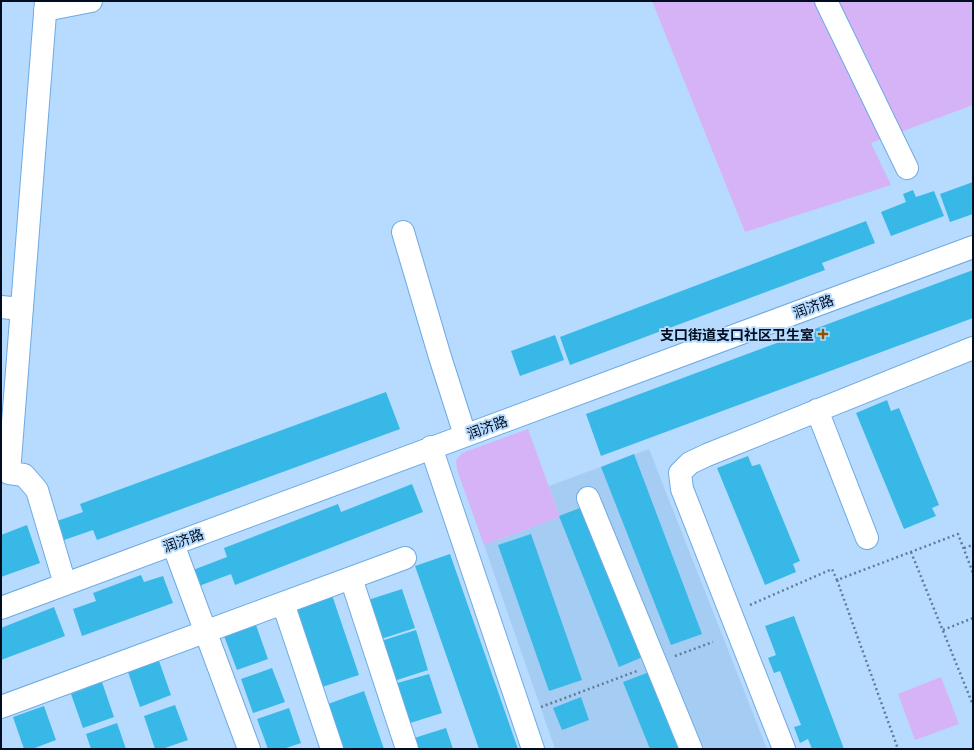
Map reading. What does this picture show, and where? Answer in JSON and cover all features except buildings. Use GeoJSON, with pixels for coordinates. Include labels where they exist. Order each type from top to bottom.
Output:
{"type":"FeatureCollection","features":[{"type":"Feature","properties":{"kind":"street"},"geometry":{"type":"LineString","coordinates":[[65,584],[37,490],[24,474],[8,473],[11,308],[46,6],[91,1]]}},
{"type":"Feature","properties":{"kind":"street"},"geometry":{"type":"LineString","coordinates":[[826,1],[907,168]]}},
{"type":"Feature","properties":{"kind":"street"},"geometry":{"type":"LineString","coordinates":[[402,232],[465,435]]}},
{"type":"Feature","properties":{"kind":"street","name":"润济路"},"geometry":{"type":"LineString","coordinates":[[1,608],[431,447],[973,247]]}},
{"type":"Feature","properties":{"kind":"street"},"geometry":{"type":"LineString","coordinates":[[784,749],[682,489],[680,473],[690,464],[707,455],[973,348]]}},
{"type":"Feature","properties":{"kind":"street"},"geometry":{"type":"LineString","coordinates":[[817,410],[867,538]]}},
{"type":"Feature","properties":{"kind":"street"},"geometry":{"type":"LineString","coordinates":[[431,447],[533,749]]}},
{"type":"Feature","properties":{"kind":"street"},"geometry":{"type":"LineString","coordinates":[[588,498],[691,749]]}},
{"type":"Feature","properties":{"kind":"street"},"geometry":{"type":"LineString","coordinates":[[172,544],[249,749]]}},
{"type":"Feature","properties":{"kind":"street"},"geometry":{"type":"LineString","coordinates":[[1,707],[405,558]]}},
{"type":"Feature","properties":{"kind":"street"},"geometry":{"type":"LineString","coordinates":[[350,578],[407,749]]}},
{"type":"Feature","properties":{"kind":"street"},"geometry":{"type":"LineString","coordinates":[[283,603],[332,749]]}},
{"type":"Feature","properties":{"kind":"path"},"geometry":{"type":"LineString","coordinates":[[837,580],[958,534],[973,573]]}},
{"type":"Feature","properties":{"kind":"path"},"geometry":{"type":"LineString","coordinates":[[964,548],[973,545]]}},
{"type":"Feature","properties":{"kind":"path"},"geometry":{"type":"LineString","coordinates":[[911,552],[973,705]]}},
{"type":"Feature","properties":{"kind":"path"},"geometry":{"type":"LineString","coordinates":[[731,613],[832,569],[898,749]]}},
{"type":"Feature","properties":{"kind":"path"},"geometry":{"type":"LineString","coordinates":[[943,630],[973,618]]}},
{"type":"Feature","properties":{"kind":"path"},"geometry":{"type":"LineString","coordinates":[[522,715],[713,642]]}},
{"type":"Feature","properties":{"kind":"shaded area"},"geometry":{"type":"Polygon","coordinates":[[[652,1],[973,1],[973,105],[871,143],[891,185],[745,232],[652,1]]]}},
{"type":"Feature","properties":{"kind":"shaded area"},"geometry":{"type":"Polygon","coordinates":[[[528,429],[560,517],[484,545],[457,470],[456,460],[462,453],[528,429]]]}},
{"type":"Feature","properties":{"kind":"shaded area"},"geometry":{"type":"Polygon","coordinates":[[[649,449],[767,749],[555,749],[484,545],[560,517],[549,486],[649,449]]]}},
{"type":"Feature","properties":{"kind":"shaded area"},"geometry":{"type":"Polygon","coordinates":[[[941,677],[959,724],[915,740],[898,694],[941,677]]]}},
{"type":"Feature","properties":{"kind":"place","name":"支口街道支口社区卫生室"},"geometry":{"type":"Point","coordinates":[823,334]}}]}
